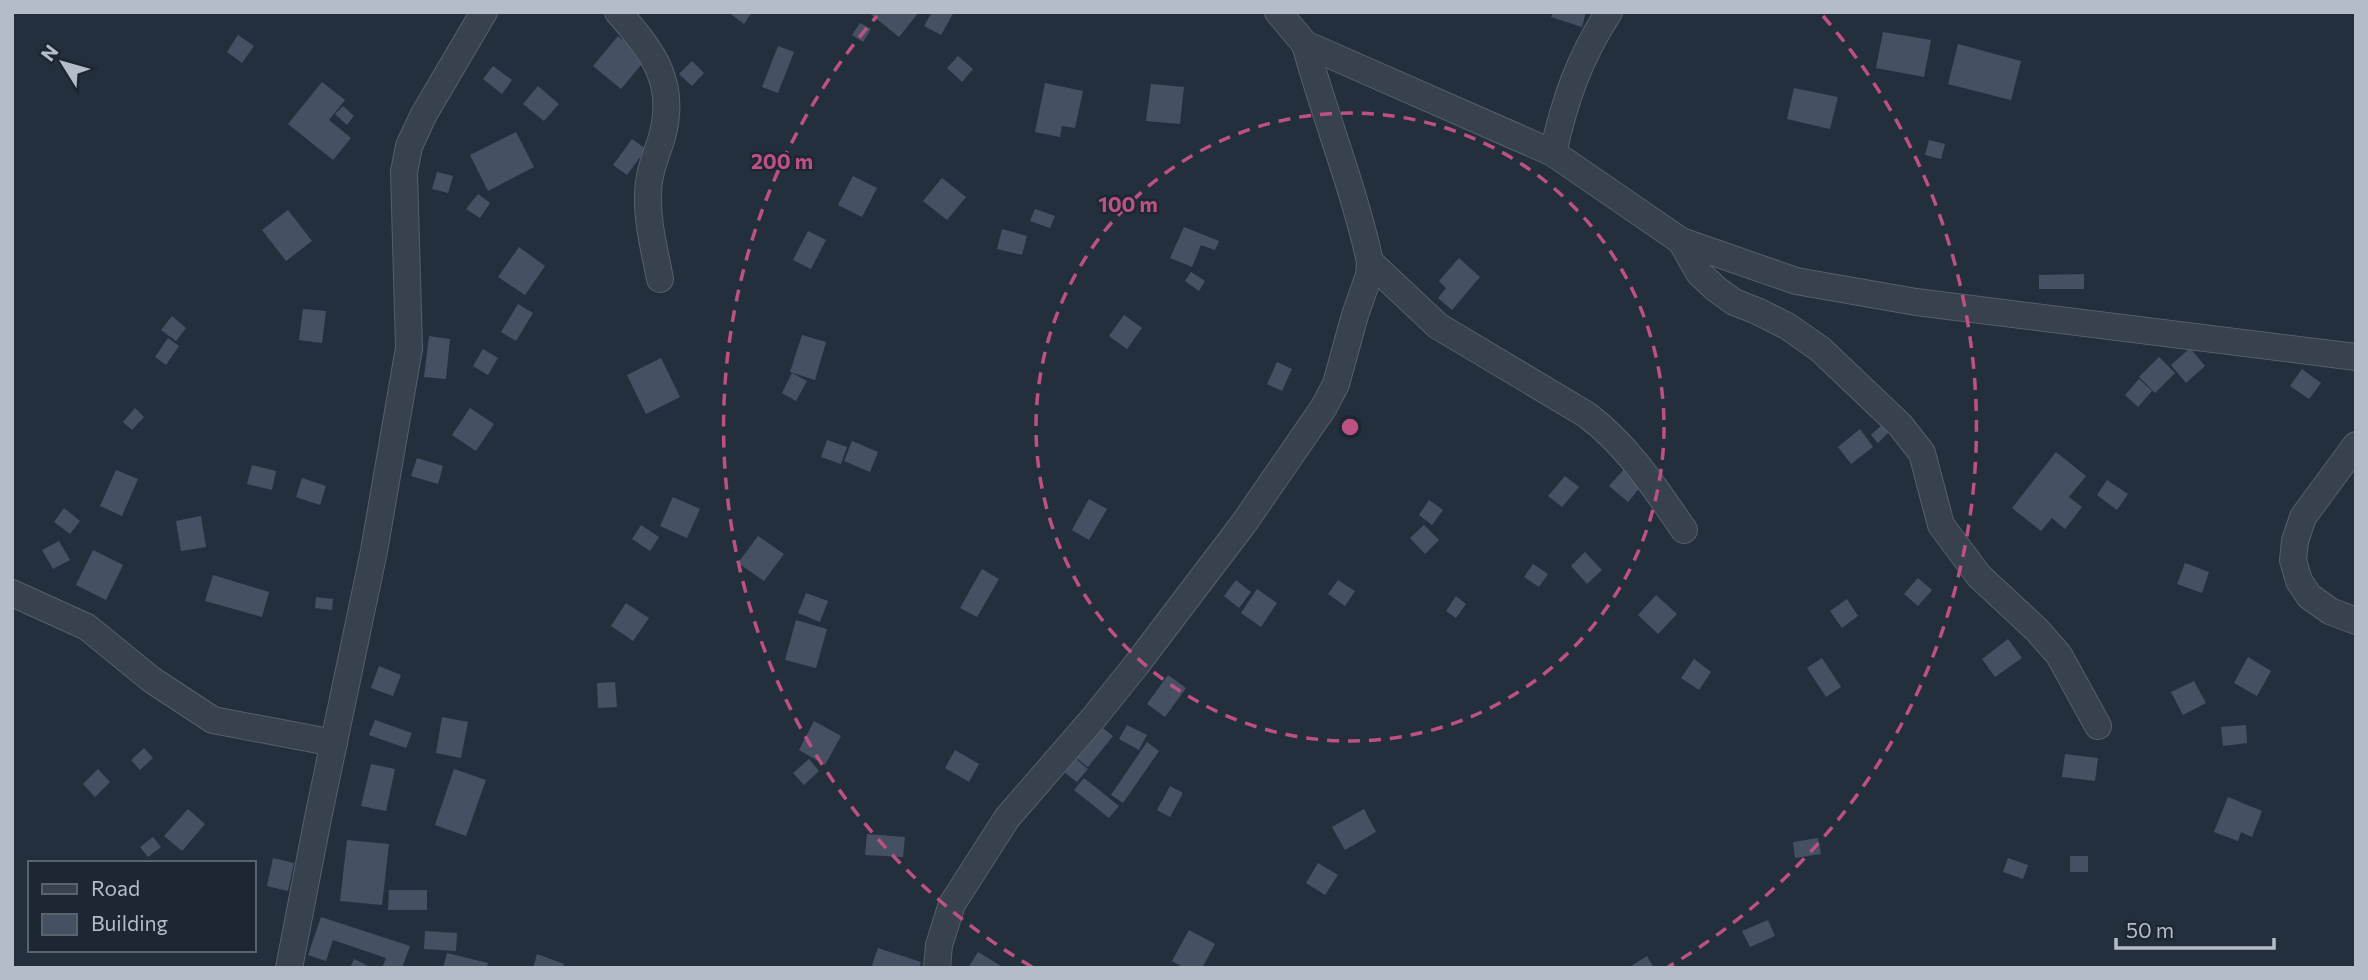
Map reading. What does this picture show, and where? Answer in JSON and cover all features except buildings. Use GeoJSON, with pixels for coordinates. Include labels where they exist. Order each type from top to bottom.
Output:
{"type":"FeatureCollection","features":[{"type":"Feature","properties":{"kind":"street"},"geometry":{"type":"LineString","coordinates":[[289,968],[374,551],[409,348],[404,172],[409,146],[424,114],[484,12]]}},
{"type":"Feature","properties":{"kind":"street"},"geometry":{"type":"LineString","coordinates":[[618,12],[648,48],[666,93],[668,108],[661,140],[651,167],[648,194],[649,223],[660,279]]}},
{"type":"Feature","properties":{"kind":"street"},"geometry":{"type":"LineString","coordinates":[[937,968],[939,945],[951,904],[1007,818],[1137,664],[1244,523],[1325,407],[1336,384],[1369,275],[1370,262],[1305,44],[1278,12]]}},
{"type":"Feature","properties":{"kind":"street"},"geometry":{"type":"LineString","coordinates":[[1553,153],[1563,106],[1591,40],[1609,12]]}},
{"type":"Feature","properties":{"kind":"street"},"geometry":{"type":"LineString","coordinates":[[1305,44],[1553,153],[1681,241],[1796,281],[1916,302],[2356,357]]}},
{"type":"Feature","properties":{"kind":"street"},"geometry":{"type":"LineString","coordinates":[[1681,241],[1699,273],[1716,289],[1734,302],[1787,326],[1820,349],[1900,425],[1922,453],[1941,525],[1979,576],[2037,630],[2059,655],[2098,726]]}},
{"type":"Feature","properties":{"kind":"street"},"geometry":{"type":"LineString","coordinates":[[1370,262],[1438,326],[1587,415],[1606,430],[1647,476],[1684,530]]}},
{"type":"Feature","properties":{"kind":"street"},"geometry":{"type":"LineString","coordinates":[[2356,444],[2303,517],[2295,541],[2293,560],[2299,581],[2309,596],[2330,611],[2356,621]]}},
{"type":"Feature","properties":{"kind":"street"},"geometry":{"type":"LineString","coordinates":[[12,593],[87,627],[152,680],[213,720],[334,743]]}}]}
